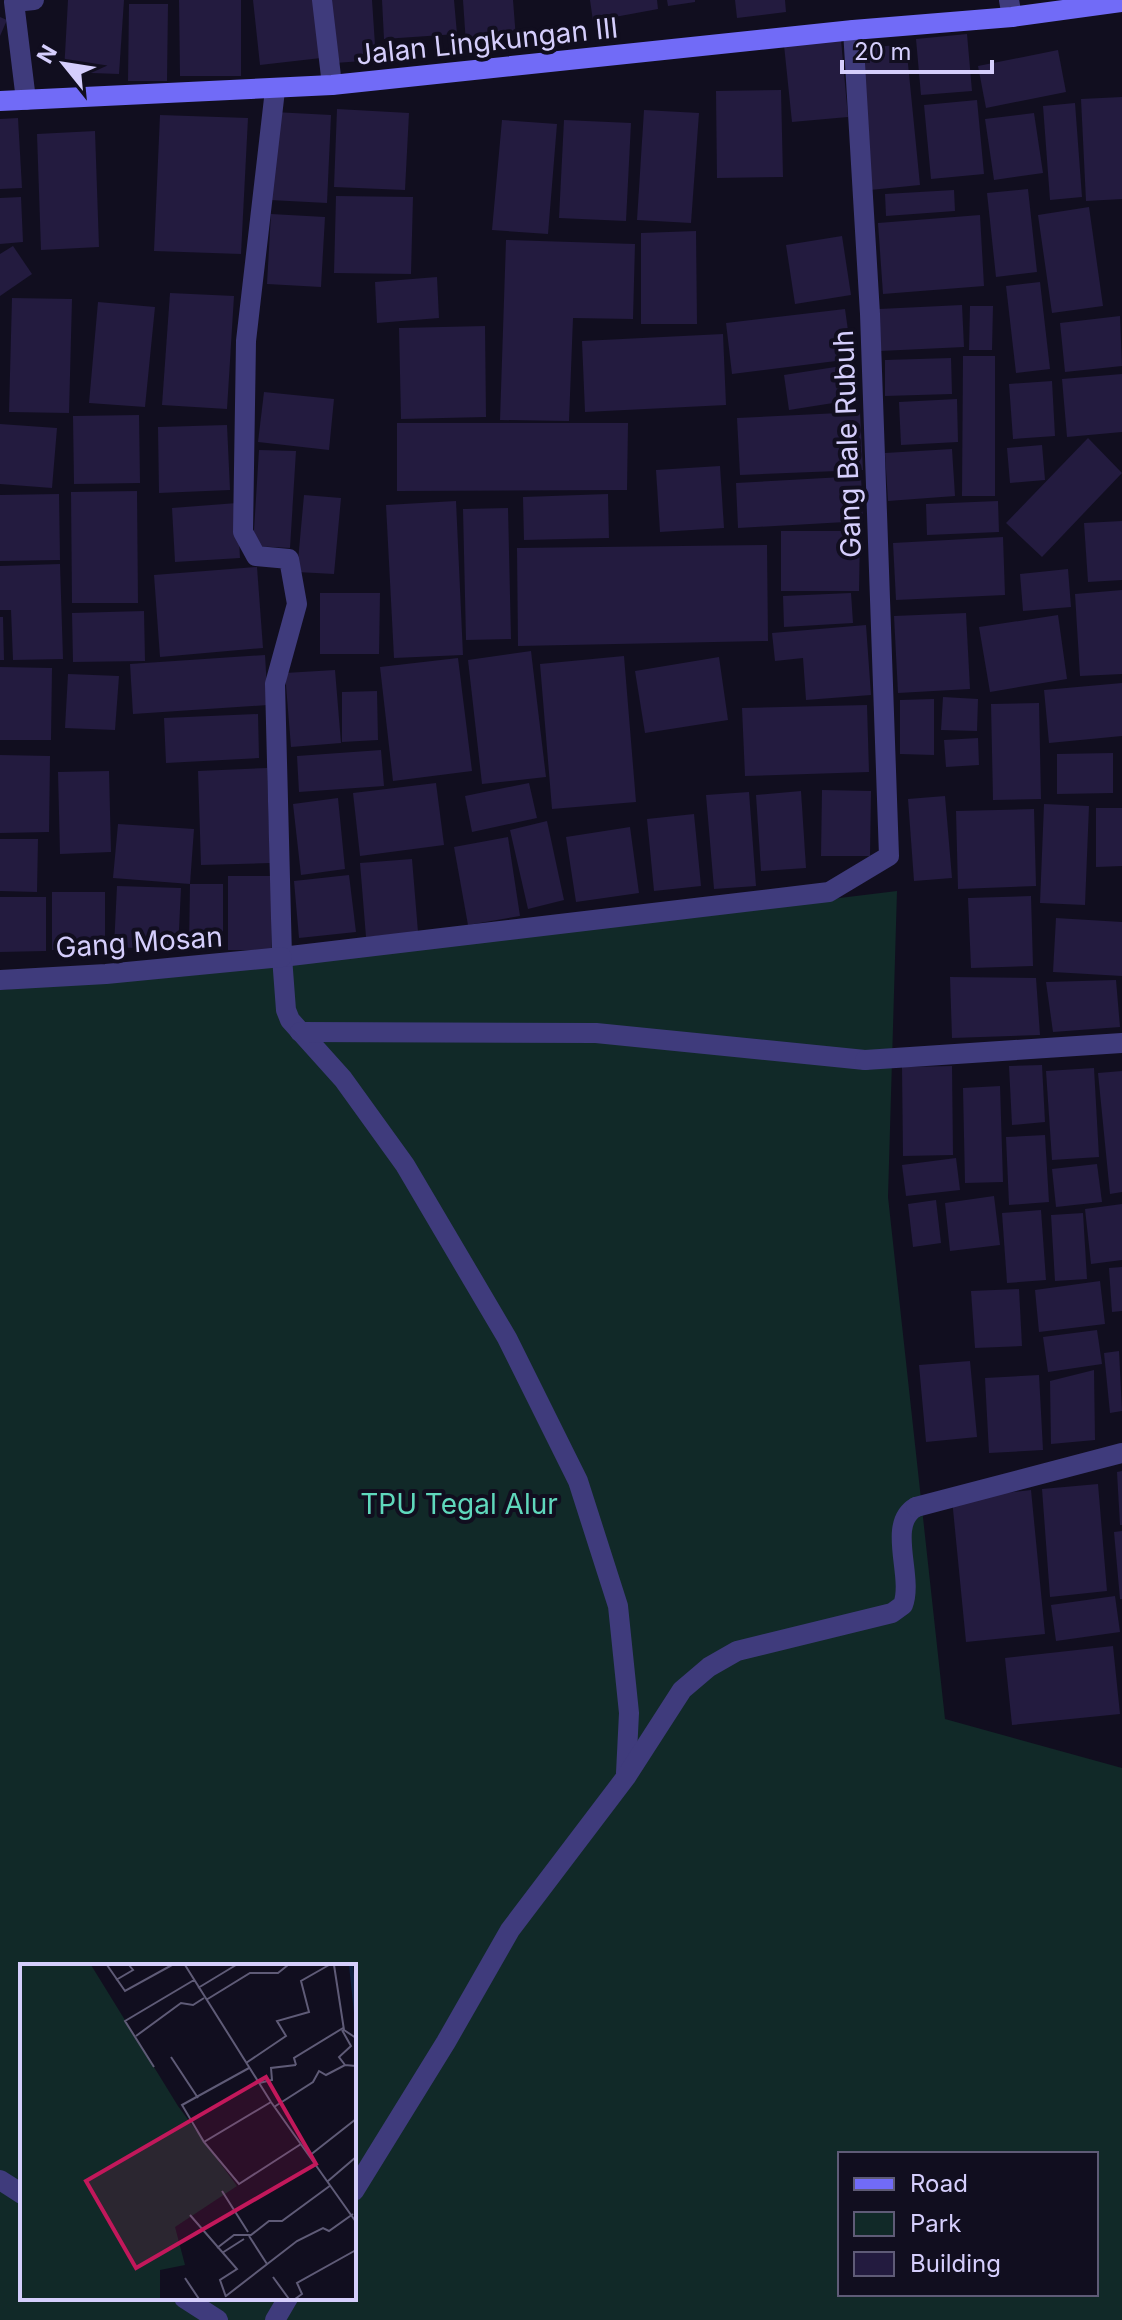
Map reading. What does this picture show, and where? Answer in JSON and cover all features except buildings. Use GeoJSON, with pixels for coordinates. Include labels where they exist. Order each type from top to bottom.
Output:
{"type":"FeatureCollection","features":[{"type":"Feature","properties":{"kind":"street"},"geometry":{"type":"LineString","coordinates":[[26,100],[14,2],[34,0]]}},
{"type":"Feature","properties":{"kind":"street"},"geometry":{"type":"LineString","coordinates":[[322,0],[332,85]]}},
{"type":"Feature","properties":{"kind":"street","name":"Jalan Lingkungan III"},"geometry":{"type":"LineString","coordinates":[[0,101],[332,85],[853,30],[1011,8],[1122,2]]}},
{"type":"Feature","properties":{"kind":"street","name":"Gang Bale Rubuh"},"geometry":{"type":"LineString","coordinates":[[853,30],[870,314],[889,856]]}},
{"type":"Feature","properties":{"kind":"street"},"geometry":{"type":"LineString","coordinates":[[275,90],[246,341],[243,532],[256,556],[289,559],[297,604],[275,684],[286,1010],[300,1032],[343,1079],[405,1165],[507,1338],[578,1481],[618,1606],[629,1713],[626,1777]]}},
{"type":"Feature","properties":{"kind":"street","name":"Gang Mosan"},"geometry":{"type":"LineString","coordinates":[[0,980],[282,957],[829,892],[889,856]]}},
{"type":"Feature","properties":{"kind":"street"},"geometry":{"type":"LineString","coordinates":[[300,1032],[596,1033],[865,1060],[1122,1043]]}},
{"type":"Feature","properties":{"kind":"street"},"geometry":{"type":"LineString","coordinates":[[356,2188],[446,2042],[510,1930],[626,1777],[682,1690],[709,1667],[737,1651],[892,1613],[903,1605],[907,1578],[901,1533],[905,1518],[923,1505],[1122,1453]]}},
{"type":"Feature","properties":{"kind":"street"},"geometry":{"type":"LineString","coordinates":[[0,2180],[20,2193]]}},
{"type":"Feature","properties":{"kind":"street"},"geometry":{"type":"LineString","coordinates":[[187,2300],[218,2320]]}},
{"type":"Feature","properties":{"kind":"street"},"geometry":{"type":"LineString","coordinates":[[275,2320],[287,2300]]}},
{"type":"Feature","properties":{"kind":"green space","name":"TPU Tegal Alur"},"geometry":{"type":"Polygon","coordinates":[[[897,891],[888,1197],[945,1719],[1122,1768],[1122,2320],[0,2320],[0,990],[313,962],[897,891]]]}}]}
